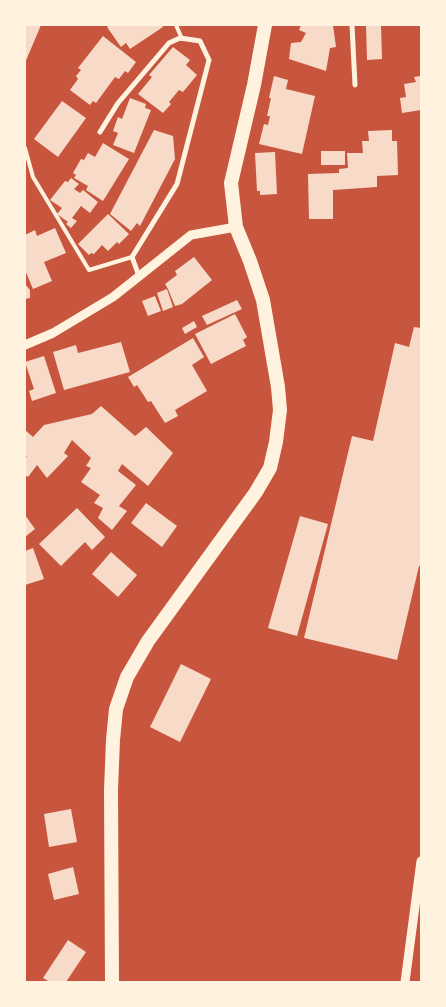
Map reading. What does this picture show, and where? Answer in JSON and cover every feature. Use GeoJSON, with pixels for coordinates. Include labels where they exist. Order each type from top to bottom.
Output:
{"type":"FeatureCollection","features":[{"type":"Feature","properties":{"kind":"highway"},"geometry":{"type":"LineString","coordinates":[[112,982],[111,790],[116,709],[128,677],[148,641],[256,492],[270,468],[276,442],[280,410],[278,387],[263,300],[236,227],[231,183],[254,85],[265,25]]}},
{"type":"Feature","properties":{"kind":"street"},"geometry":{"type":"LineString","coordinates":[[352,25],[355,85]]}},
{"type":"Feature","properties":{"kind":"street"},"geometry":{"type":"LineString","coordinates":[[100,132],[118,103],[169,43],[182,38],[200,41],[209,60],[178,184],[132,257],[139,276]]}},
{"type":"Feature","properties":{"kind":"street"},"geometry":{"type":"LineString","coordinates":[[25,345],[53,333],[113,297],[191,235],[236,227]]}},
{"type":"Feature","properties":{"kind":"street"},"geometry":{"type":"LineString","coordinates":[[405,982],[421,861]]}},
{"type":"Feature","properties":{"kind":"lane"},"geometry":{"type":"LineString","coordinates":[[176,25],[182,38]]}},
{"type":"Feature","properties":{"kind":"lane"},"geometry":{"type":"LineString","coordinates":[[25,148],[33,177],[88,270],[132,257]]}},
{"type":"Feature","properties":{"kind":"building"},"geometry":{"type":"Polygon","coordinates":[[[25,25],[41,25],[25,63],[25,25]]]}},
{"type":"Feature","properties":{"kind":"building"},"geometry":{"type":"Polygon","coordinates":[[[110,25],[162,25],[163,27],[130,49],[126,43],[121,47],[107,27],[110,25]]]}},
{"type":"Feature","properties":{"kind":"building"},"geometry":{"type":"Polygon","coordinates":[[[301,25],[333,25],[336,47],[330,48],[326,71],[289,59],[291,43],[301,42],[306,33],[299,30],[301,25]]]}},
{"type":"Feature","properties":{"kind":"building"},"geometry":{"type":"Polygon","coordinates":[[[366,25],[381,25],[382,59],[367,60],[366,25]]]}},
{"type":"Feature","properties":{"kind":"building"},"geometry":{"type":"Polygon","coordinates":[[[103,36],[136,62],[128,73],[125,71],[119,79],[115,77],[96,103],[93,101],[90,105],[70,90],[78,79],[76,76],[81,70],[78,68],[103,36]]]}},
{"type":"Feature","properties":{"kind":"building"},"geometry":{"type":"Polygon","coordinates":[[[173,47],[190,60],[186,65],[197,75],[183,92],[179,90],[163,113],[138,94],[152,77],[149,75],[173,47]]]}},
{"type":"Feature","properties":{"kind":"building"},"geometry":{"type":"Polygon","coordinates":[[[274,76],[288,80],[286,89],[315,96],[302,154],[259,144],[264,124],[268,125],[270,116],[267,116],[274,76]]]}},
{"type":"Feature","properties":{"kind":"building"},"geometry":{"type":"Polygon","coordinates":[[[421,76],[421,110],[402,113],[400,98],[406,97],[404,84],[416,82],[414,77],[421,76]]]}},
{"type":"Feature","properties":{"kind":"building"},"geometry":{"type":"Polygon","coordinates":[[[130,98],[146,104],[145,108],[151,110],[134,153],[113,145],[118,133],[113,131],[118,117],[122,119],[130,98]]]}},
{"type":"Feature","properties":{"kind":"building"},"geometry":{"type":"Polygon","coordinates":[[[62,101],[86,118],[58,157],[34,139],[62,101]]]}},
{"type":"Feature","properties":{"kind":"building"},"geometry":{"type":"Polygon","coordinates":[[[154,130],[173,136],[175,159],[140,226],[137,223],[131,231],[110,214],[154,130]]]}},
{"type":"Feature","properties":{"kind":"building"},"geometry":{"type":"Polygon","coordinates":[[[392,130],[392,141],[397,141],[398,175],[377,176],[377,187],[333,190],[333,219],[309,219],[308,174],[339,173],[339,169],[348,168],[347,153],[363,153],[362,141],[369,141],[368,131],[392,130]]]}},
{"type":"Feature","properties":{"kind":"building"},"geometry":{"type":"Polygon","coordinates":[[[103,143],[129,159],[103,201],[86,190],[88,186],[74,178],[76,175],[73,173],[81,159],[84,160],[88,153],[95,157],[103,143]]]}},
{"type":"Feature","properties":{"kind":"building"},"geometry":{"type":"Polygon","coordinates":[[[321,151],[345,151],[345,165],[321,165],[321,151]]]}},
{"type":"Feature","properties":{"kind":"building"},"geometry":{"type":"Polygon","coordinates":[[[275,152],[277,194],[260,195],[260,191],[257,191],[255,153],[275,152]]]}},
{"type":"Feature","properties":{"kind":"building"},"geometry":{"type":"Polygon","coordinates":[[[71,178],[79,184],[74,189],[80,193],[83,190],[98,202],[90,213],[81,206],[72,218],[77,221],[71,228],[66,224],[68,222],[57,214],[62,208],[50,200],[65,181],[68,182],[71,178]]]}},
{"type":"Feature","properties":{"kind":"building"},"geometry":{"type":"Polygon","coordinates":[[[108,214],[129,234],[108,251],[102,245],[94,254],[91,253],[89,255],[78,244],[108,214]]]}},
{"type":"Feature","properties":{"kind":"building"},"geometry":{"type":"Polygon","coordinates":[[[55,228],[66,253],[44,262],[52,281],[33,289],[25,270],[25,235],[35,230],[37,236],[55,228]]]}},
{"type":"Feature","properties":{"kind":"building"},"geometry":{"type":"Polygon","coordinates":[[[194,257],[212,280],[182,304],[175,306],[165,284],[177,275],[175,271],[194,257]]]}},
{"type":"Feature","properties":{"kind":"building"},"geometry":{"type":"Polygon","coordinates":[[[25,284],[30,290],[30,298],[25,299],[25,284]]]}},
{"type":"Feature","properties":{"kind":"building"},"geometry":{"type":"Polygon","coordinates":[[[167,289],[173,307],[163,311],[157,293],[167,289]]]}},
{"type":"Feature","properties":{"kind":"building"},"geometry":{"type":"Polygon","coordinates":[[[155,296],[161,311],[148,316],[142,301],[155,296]]]}},
{"type":"Feature","properties":{"kind":"building"},"geometry":{"type":"Polygon","coordinates":[[[237,300],[242,309],[207,325],[202,316],[237,300]]]}},
{"type":"Feature","properties":{"kind":"building"},"geometry":{"type":"Polygon","coordinates":[[[235,314],[247,337],[243,340],[246,346],[211,364],[195,334],[235,314]]]}},
{"type":"Feature","properties":{"kind":"building"},"geometry":{"type":"Polygon","coordinates":[[[194,321],[197,327],[185,334],[182,328],[194,321]]]}},
{"type":"Feature","properties":{"kind":"building"},"geometry":{"type":"Polygon","coordinates":[[[414,327],[421,328],[421,566],[419,566],[397,660],[304,638],[352,436],[373,441],[395,343],[409,347],[414,327]]]}},
{"type":"Feature","properties":{"kind":"building"},"geometry":{"type":"Polygon","coordinates":[[[193,338],[204,357],[192,365],[207,391],[175,410],[178,416],[165,423],[151,401],[148,402],[137,385],[134,387],[128,377],[193,338]]]}},
{"type":"Feature","properties":{"kind":"building"},"geometry":{"type":"Polygon","coordinates":[[[121,342],[130,372],[64,390],[53,352],[76,345],[78,353],[121,342]]]}},
{"type":"Feature","properties":{"kind":"building"},"geometry":{"type":"Polygon","coordinates":[[[44,356],[56,393],[32,401],[29,391],[34,389],[25,362],[44,356]]]}},
{"type":"Feature","properties":{"kind":"building"},"geometry":{"type":"Polygon","coordinates":[[[101,406],[135,436],[146,427],[173,453],[148,486],[122,464],[118,471],[136,485],[119,506],[127,511],[112,530],[98,518],[103,508],[94,503],[100,495],[81,482],[91,468],[86,466],[91,458],[72,440],[64,453],[68,456],[47,478],[37,465],[28,477],[25,475],[25,458],[27,456],[25,455],[25,430],[33,437],[44,425],[92,414],[101,406]]]}},
{"type":"Feature","properties":{"kind":"building"},"geometry":{"type":"Polygon","coordinates":[[[146,503],[177,526],[162,547],[131,523],[146,503]]]}},
{"type":"Feature","properties":{"kind":"building"},"geometry":{"type":"Polygon","coordinates":[[[77,508],[105,537],[92,550],[85,542],[61,566],[39,544],[77,508]]]}},
{"type":"Feature","properties":{"kind":"building"},"geometry":{"type":"Polygon","coordinates":[[[25,515],[35,529],[25,537],[25,515]]]}},
{"type":"Feature","properties":{"kind":"building"},"geometry":{"type":"Polygon","coordinates":[[[300,516],[328,524],[297,636],[268,628],[300,516]]]}},
{"type":"Feature","properties":{"kind":"building"},"geometry":{"type":"Polygon","coordinates":[[[33,548],[44,579],[25,585],[25,551],[33,548]]]}},
{"type":"Feature","properties":{"kind":"building"},"geometry":{"type":"Polygon","coordinates":[[[111,552],[137,575],[118,597],[92,574],[111,552]]]}},
{"type":"Feature","properties":{"kind":"building"},"geometry":{"type":"Polygon","coordinates":[[[181,664],[211,679],[180,742],[150,727],[181,664]]]}},
{"type":"Feature","properties":{"kind":"building"},"geometry":{"type":"Polygon","coordinates":[[[71,809],[77,842],[49,847],[44,814],[71,809]]]}},
{"type":"Feature","properties":{"kind":"building"},"geometry":{"type":"Polygon","coordinates":[[[73,867],[79,894],[54,900],[48,874],[73,867]]]}},
{"type":"Feature","properties":{"kind":"building"},"geometry":{"type":"Polygon","coordinates":[[[68,940],[86,952],[66,982],[50,982],[43,978],[68,940]]]}}]}
